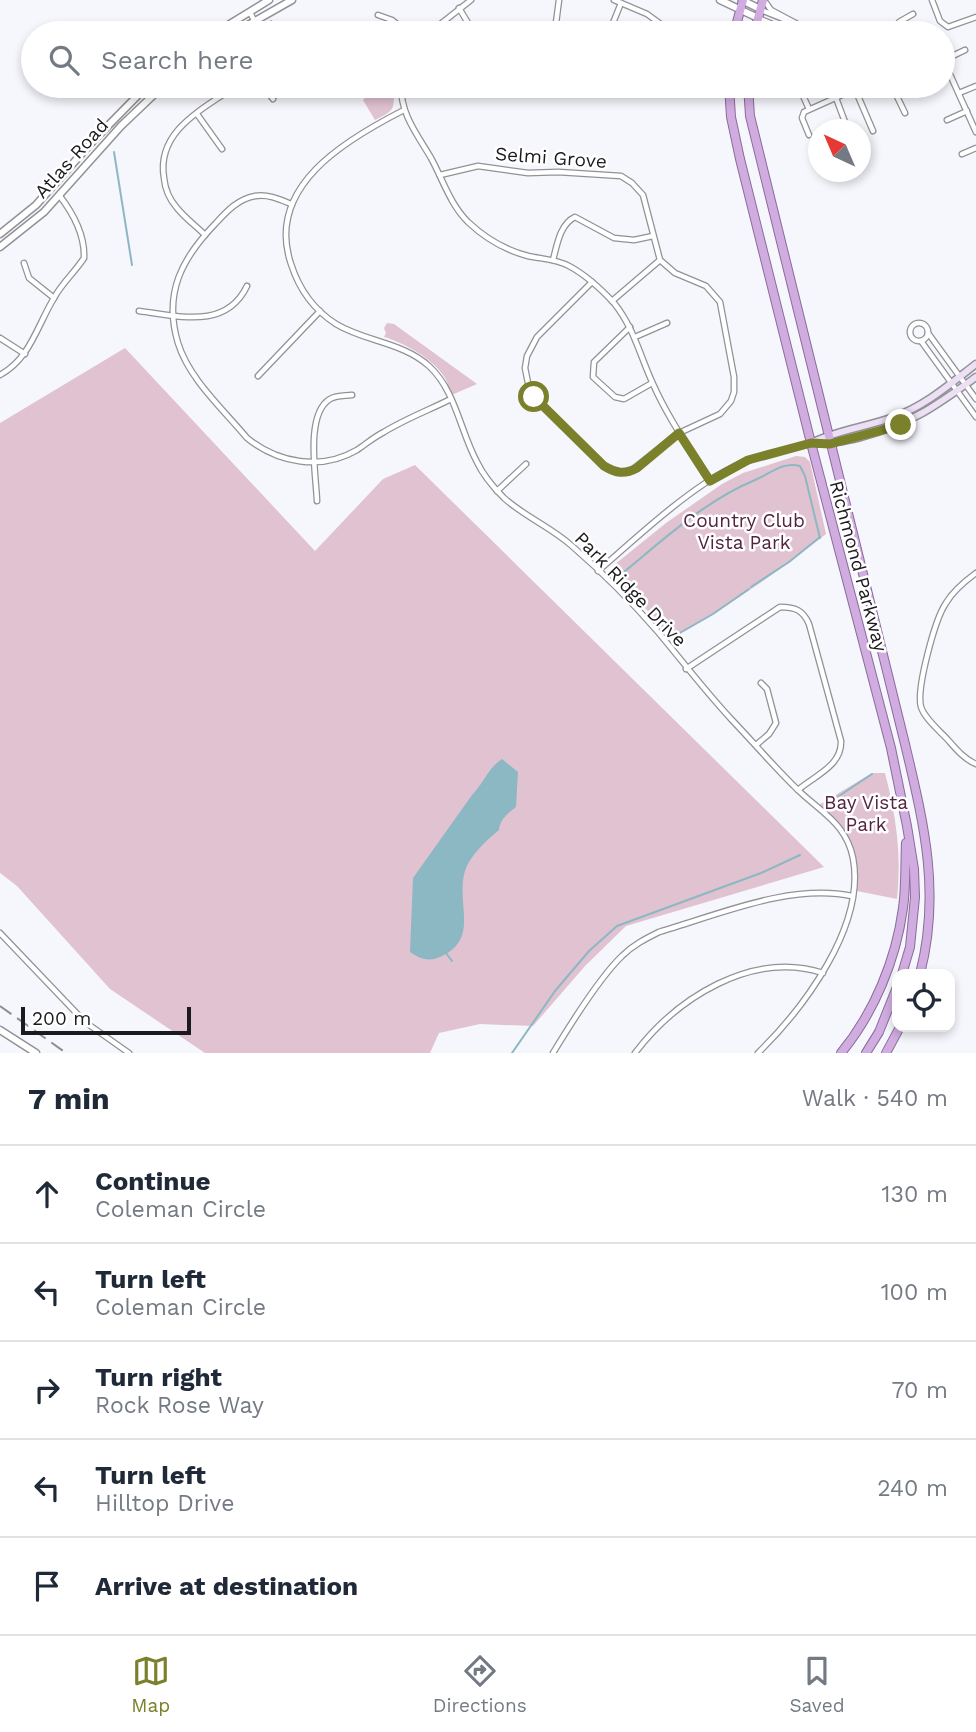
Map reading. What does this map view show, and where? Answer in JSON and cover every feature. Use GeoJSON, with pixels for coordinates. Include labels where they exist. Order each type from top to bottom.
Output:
{"type":"FeatureCollection","features":[{"type":"Feature","properties":{"kind":"highway"},"geometry":{"type":"LineString","coordinates":[[737,21],[742,2]]}},
{"type":"Feature","properties":{"kind":"highway","name":"Richmond Parkway"},"geometry":{"type":"LineString","coordinates":[[730,98],[739,155],[891,748],[907,826],[914,869],[915,897],[910,947],[903,969]]}},
{"type":"Feature","properties":{"kind":"highway","name":"Richmond Parkway"},"geometry":{"type":"LineString","coordinates":[[749,98],[750,116],[923,823],[931,895],[926,949],[921,969]]}},
{"type":"Feature","properties":{"kind":"highway"},"geometry":{"type":"LineString","coordinates":[[841,1053],[862,1023],[889,966],[903,907],[907,826]]}},
{"type":"Feature","properties":{"kind":"highway"},"geometry":{"type":"LineString","coordinates":[[866,1053],[879,1032],[892,1000]]}},
{"type":"Feature","properties":{"kind":"highway"},"geometry":{"type":"LineString","coordinates":[[886,1053],[897,1032]]}},
{"type":"Feature","properties":{"kind":"main road"},"geometry":{"type":"LineString","coordinates":[[811,443],[828,435],[896,416],[927,401],[976,364]]}},
{"type":"Feature","properties":{"kind":"main road"},"geometry":{"type":"LineString","coordinates":[[811,443],[830,444],[901,425],[924,414],[976,377]]}},
{"type":"Feature","properties":{"kind":"street"},"geometry":{"type":"LineString","coordinates":[[234,21],[269,0]]}},
{"type":"Feature","properties":{"kind":"street"},"geometry":{"type":"LineString","coordinates":[[249,11],[253,21],[292,0]]}},
{"type":"Feature","properties":{"kind":"street"},"geometry":{"type":"LineString","coordinates":[[443,21],[471,0]]}},
{"type":"Feature","properties":{"kind":"street"},"geometry":{"type":"LineString","coordinates":[[555,21],[559,0]]}},
{"type":"Feature","properties":{"kind":"street"},"geometry":{"type":"LineString","coordinates":[[614,0],[656,21]]}},
{"type":"Feature","properties":{"kind":"street"},"geometry":{"type":"LineString","coordinates":[[720,0],[761,7],[792,21]]}},
{"type":"Feature","properties":{"kind":"street"},"geometry":{"type":"LineString","coordinates":[[932,0],[940,21]]}},
{"type":"Feature","properties":{"kind":"street"},"geometry":{"type":"LineString","coordinates":[[613,21],[621,3]]}},
{"type":"Feature","properties":{"kind":"street"},"geometry":{"type":"LineString","coordinates":[[761,7],[790,21]]}},
{"type":"Feature","properties":{"kind":"street"},"geometry":{"type":"LineString","coordinates":[[761,7],[775,21]]}},
{"type":"Feature","properties":{"kind":"street"},"geometry":{"type":"LineString","coordinates":[[459,8],[467,21]]}},
{"type":"Feature","properties":{"kind":"street"},"geometry":{"type":"LineString","coordinates":[[902,21],[913,14]]}},
{"type":"Feature","properties":{"kind":"street"},"geometry":{"type":"LineString","coordinates":[[378,15],[393,21]]}},
{"type":"Feature","properties":{"kind":"street"},"geometry":{"type":"LineString","coordinates":[[955,24],[976,17]]}},
{"type":"Feature","properties":{"kind":"street"},"geometry":{"type":"LineString","coordinates":[[955,54],[965,50]]}},
{"type":"Feature","properties":{"kind":"street"},"geometry":{"type":"LineString","coordinates":[[955,83],[975,129]]}},
{"type":"Feature","properties":{"kind":"street"},"geometry":{"type":"LineString","coordinates":[[959,93],[976,86]]}},
{"type":"Feature","properties":{"kind":"street","name":"Atlas Road"},"geometry":{"type":"LineString","coordinates":[[0,234],[36,205],[135,98]]}},
{"type":"Feature","properties":{"kind":"street","name":"Atlas Road"},"geometry":{"type":"LineString","coordinates":[[0,247],[36,220],[121,126],[150,98]]}},
{"type":"Feature","properties":{"kind":"street"},"geometry":{"type":"LineString","coordinates":[[205,234],[172,202],[163,175],[164,153],[179,127],[219,98]]}},
{"type":"Feature","properties":{"kind":"street"},"geometry":{"type":"LineString","coordinates":[[402,98],[404,110],[457,210],[480,233],[511,251],[568,265],[612,301],[630,327],[652,383],[679,433],[710,481]]}},
{"type":"Feature","properties":{"kind":"street"},"geometry":{"type":"LineString","coordinates":[[803,98],[807,110]]}},
{"type":"Feature","properties":{"kind":"street"},"geometry":{"type":"LineString","coordinates":[[808,133],[802,118],[807,110],[835,98],[844,119]]}},
{"type":"Feature","properties":{"kind":"street"},"geometry":{"type":"LineString","coordinates":[[861,98],[873,131]]}},
{"type":"Feature","properties":{"kind":"street"},"geometry":{"type":"LineString","coordinates":[[898,98],[905,113]]}},
{"type":"Feature","properties":{"kind":"street","name":"Park Ridge Drive"},"geometry":{"type":"LineString","coordinates":[[404,110],[370,127],[330,156],[307,178],[291,204],[284,230],[286,247],[298,282],[307,298],[336,323],[352,332],[400,347],[431,368],[452,399],[477,463],[498,491],[541,526],[558,535],[598,571],[655,629],[686,669],[797,790],[834,822],[848,842],[854,867],[852,896],[838,942],[823,973],[791,1018],[758,1053]]}},
{"type":"Feature","properties":{"kind":"street"},"geometry":{"type":"LineString","coordinates":[[947,120],[967,111]]}},
{"type":"Feature","properties":{"kind":"street"},"geometry":{"type":"LineString","coordinates":[[197,114],[222,149]]}},
{"type":"Feature","properties":{"kind":"street"},"geometry":{"type":"LineString","coordinates":[[962,154],[976,148]]}},
{"type":"Feature","properties":{"kind":"street","name":"Selmi Grove"},"geometry":{"type":"LineString","coordinates":[[440,175],[478,166],[528,173],[621,176],[643,195],[660,260]]}},
{"type":"Feature","properties":{"kind":"street"},"geometry":{"type":"LineString","coordinates":[[0,375],[13,368],[25,354],[54,298],[85,258],[74,218],[59,195]]}},
{"type":"Feature","properties":{"kind":"street"},"geometry":{"type":"LineString","coordinates":[[291,204],[265,196],[246,199],[230,208],[189,254],[174,289],[173,315],[178,344],[188,365],[247,438],[276,457],[297,461],[327,461],[347,455],[392,427],[452,399]]}},
{"type":"Feature","properties":{"kind":"street"},"geometry":{"type":"LineString","coordinates":[[552,260],[566,222],[575,217],[614,238],[634,240],[653,236]]}},
{"type":"Feature","properties":{"kind":"street"},"geometry":{"type":"LineString","coordinates":[[592,282],[531,346],[525,368],[529,388],[534,397],[604,466],[612,471],[629,472],[679,433],[720,414],[731,401],[734,377],[720,302],[706,286],[675,272],[660,260],[612,301]]}},
{"type":"Feature","properties":{"kind":"street"},"geometry":{"type":"LineString","coordinates":[[24,263],[29,278],[54,298]]}},
{"type":"Feature","properties":{"kind":"street"},"geometry":{"type":"LineString","coordinates":[[139,311],[196,317],[216,314],[235,306],[247,286]]}},
{"type":"Feature","properties":{"kind":"street"},"geometry":{"type":"LineString","coordinates":[[258,376],[320,311]]}},
{"type":"Feature","properties":{"kind":"street"},"geometry":{"type":"LineString","coordinates":[[635,337],[667,323]]}},
{"type":"Feature","properties":{"kind":"street"},"geometry":{"type":"LineString","coordinates":[[976,399],[922,324],[911,328],[912,338],[921,341],[976,417]]}},
{"type":"Feature","properties":{"kind":"street"},"geometry":{"type":"LineString","coordinates":[[630,327],[594,362],[593,377],[615,397],[624,399],[652,383]]}},
{"type":"Feature","properties":{"kind":"street"},"geometry":{"type":"LineString","coordinates":[[921,341],[928,333]]}},
{"type":"Feature","properties":{"kind":"street"},"geometry":{"type":"LineString","coordinates":[[0,338],[25,354]]}},
{"type":"Feature","properties":{"kind":"street"},"geometry":{"type":"LineString","coordinates":[[317,501],[315,431],[318,412],[334,397],[352,395]]}},
{"type":"Feature","properties":{"kind":"street"},"geometry":{"type":"LineString","coordinates":[[598,571],[710,481],[748,460],[811,443]]}},
{"type":"Feature","properties":{"kind":"street"},"geometry":{"type":"LineString","coordinates":[[498,491],[526,464]]}},
{"type":"Feature","properties":{"kind":"street"},"geometry":{"type":"LineString","coordinates":[[976,573],[957,589],[945,604],[921,683],[920,700],[927,718],[961,754],[976,764]]}},
{"type":"Feature","properties":{"kind":"street"},"geometry":{"type":"LineString","coordinates":[[686,669],[780,607],[802,612],[809,624],[841,741],[841,750],[828,767],[797,790]]}},
{"type":"Feature","properties":{"kind":"street"},"geometry":{"type":"LineString","coordinates":[[755,745],[769,734],[776,723],[767,689],[761,682]]}},
{"type":"Feature","properties":{"kind":"street"},"geometry":{"type":"LineString","coordinates":[[553,1053],[610,969],[632,947],[651,936],[779,897],[805,892],[836,892],[852,896]]}},
{"type":"Feature","properties":{"kind":"street"},"geometry":{"type":"LineString","coordinates":[[0,933],[85,1021],[129,1053]]}},
{"type":"Feature","properties":{"kind":"street"},"geometry":{"type":"LineString","coordinates":[[635,1053],[663,1020],[679,1006],[714,986],[765,968],[797,967],[823,973]]}},
{"type":"Feature","properties":{"kind":"street"},"geometry":{"type":"LineString","coordinates":[[0,1030],[36,1053]]}},
{"type":"Feature","properties":{"kind":"green space"},"geometry":{"type":"Polygon","coordinates":[[[394,98],[391,110],[375,120],[363,100],[394,98]]]}},
{"type":"Feature","properties":{"kind":"green space"},"geometry":{"type":"Polygon","coordinates":[[[387,323],[394,324],[477,384],[449,394],[448,384],[436,366],[415,351],[384,337],[387,323]]]}},
{"type":"Feature","properties":{"kind":"green space"},"geometry":{"type":"Polygon","coordinates":[[[125,348],[315,551],[383,479],[415,465],[824,867],[626,926],[585,966],[533,1026],[480,1024],[439,1033],[430,1053],[205,1053],[110,989],[17,886],[0,873],[0,423],[125,348]]]}},
{"type":"Feature","properties":{"kind":"green space","name":"Country Club Vista Park"},"geometry":{"type":"Polygon","coordinates":[[[796,456],[805,457],[810,462],[826,534],[750,590],[671,639],[654,617],[614,577],[611,573],[614,565],[666,523],[722,484],[743,473],[796,456]]]}},
{"type":"Feature","properties":{"kind":"green space","name":"Bay Vista Park"},"geometry":{"type":"Polygon","coordinates":[[[872,773],[885,773],[892,804],[898,851],[897,899],[857,891],[856,864],[851,843],[839,824],[819,805],[872,773]]]}},
{"type":"Feature","properties":{"kind":"water"},"geometry":{"type":"Polygon","coordinates":[[[502,759],[518,772],[516,807],[467,865],[463,883],[464,919],[460,940],[440,957],[421,958],[410,952],[413,878],[490,771],[502,759]]]}},
{"type":"Feature","properties":{"kind":"waterway"},"geometry":{"type":"LineString","coordinates":[[114,152],[132,265]]}},
{"type":"Feature","properties":{"kind":"waterway"},"geometry":{"type":"LineString","coordinates":[[614,580],[717,500],[788,465],[800,466],[805,476],[820,538]]}},
{"type":"Feature","properties":{"kind":"waterway"},"geometry":{"type":"LineString","coordinates":[[751,587],[820,537]]}},
{"type":"Feature","properties":{"kind":"waterway"},"geometry":{"type":"LineString","coordinates":[[671,638],[749,589]]}},
{"type":"Feature","properties":{"kind":"waterway"},"geometry":{"type":"LineString","coordinates":[[830,802],[872,774]]}},
{"type":"Feature","properties":{"kind":"waterway"},"geometry":{"type":"LineString","coordinates":[[512,1053],[555,991],[589,951],[617,926],[761,873],[800,855]]}},
{"type":"Feature","properties":{"kind":"waterway"},"geometry":{"type":"LineString","coordinates":[[446,953],[452,961]]}},
{"type":"Feature","properties":{"kind":"railway"},"geometry":{"type":"LineString","coordinates":[[0,1006],[66,1053]]}},
{"type":"Feature","properties":{"kind":"route"},"geometry":{"type":"LineString","coordinates":[[534,397],[612,471],[621,473],[637,468],[679,433],[710,481],[748,460],[811,443],[830,444],[901,425]]}}]}
